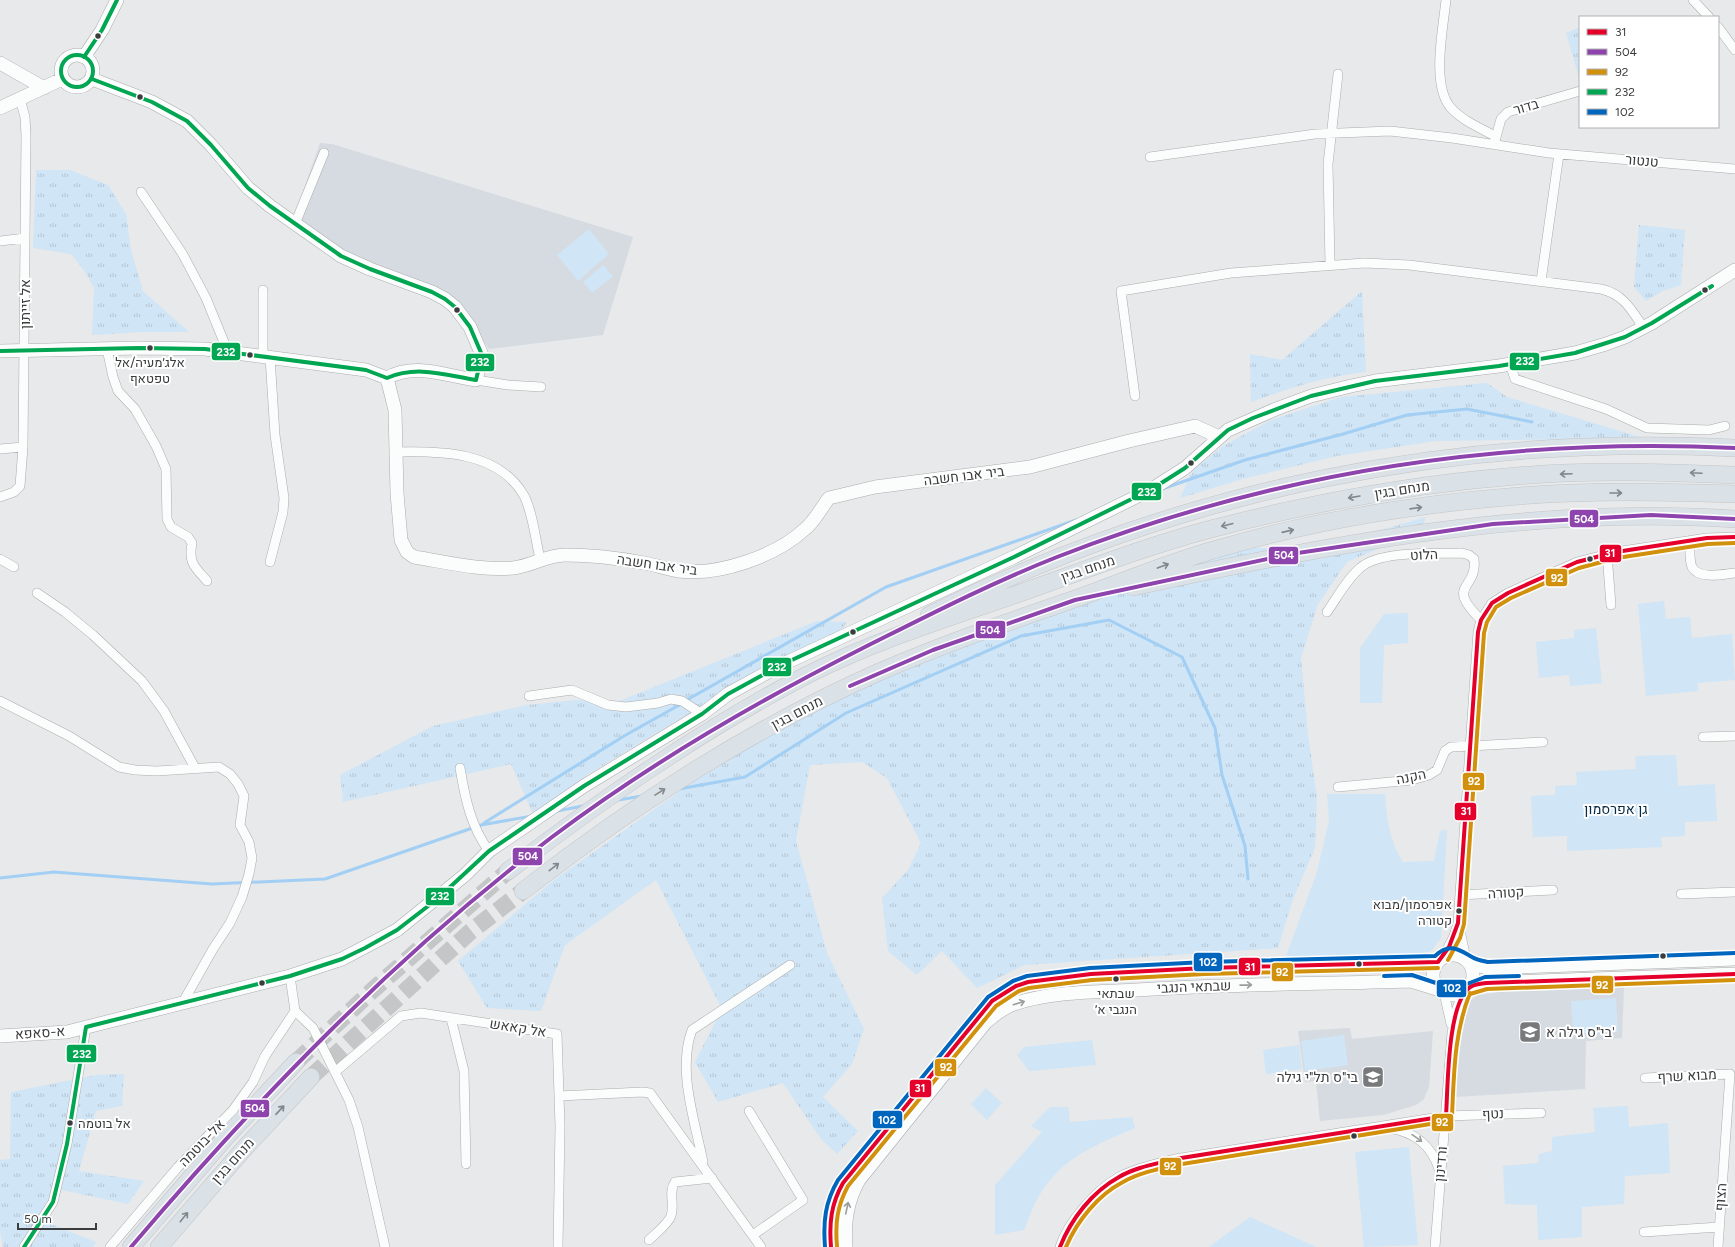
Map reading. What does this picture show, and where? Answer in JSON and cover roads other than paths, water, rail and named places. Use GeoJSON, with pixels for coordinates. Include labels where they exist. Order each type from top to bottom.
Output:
{"type":"FeatureCollection","features":[{"type":"Feature","properties":{"kind":"highway"},"geometry":{"type":"LineString","coordinates":[[864,647],[977,591],[1061,555],[1174,516],[1270,489],[1366,470],[1468,456],[1563,447],[1636,446],[1735,448]]}},
{"type":"Feature","properties":{"kind":"highway","name":"מנחם בגין"},"geometry":{"type":"LineString","coordinates":[[508,871],[568,826],[666,759],[805,676],[864,647],[1153,546],[1272,514],[1329,502],[1445,483],[1520,476],[1663,472],[1735,475]]}},
{"type":"Feature","properties":{"kind":"highway","name":"מנחם בגין"},"geometry":{"type":"LineString","coordinates":[[523,891],[579,847],[643,802],[696,769],[814,703],[880,672],[933,650],[1216,549],[1309,526],[1373,514],[1521,495],[1609,493],[1735,494]]}},
{"type":"Feature","properties":{"kind":"highway"},"geometry":{"type":"LineString","coordinates":[[1074,600],[1291,554],[1459,528],[1493,524],[1651,515],[1735,519]]}},
{"type":"Feature","properties":{"kind":"highway","name":"מנחם בגין"},"geometry":{"type":"LineString","coordinates":[[131,1247],[221,1143],[296,1062]]}},
{"type":"Feature","properties":{"kind":"highway","name":"מנחם בגין"},"geometry":{"type":"LineString","coordinates":[[159,1247],[236,1157],[311,1077]]}},
{"type":"Feature","properties":{"kind":"street"},"geometry":{"type":"LineString","coordinates":[[84,57],[102,30],[117,0]]}},
{"type":"Feature","properties":{"kind":"street"},"geometry":{"type":"LineString","coordinates":[[1446,0],[1439,75],[1441,88],[1451,108],[1468,122],[1495,140]]}},
{"type":"Feature","properties":{"kind":"street"},"geometry":{"type":"LineString","coordinates":[[1693,0],[1708,16]]}},
{"type":"Feature","properties":{"kind":"street"},"geometry":{"type":"LineString","coordinates":[[1719,29],[1735,50]]}},
{"type":"Feature","properties":{"kind":"street"},"geometry":{"type":"LineString","coordinates":[[74,55],[84,57],[92,64],[92,79],[79,88],[69,86],[62,79],[61,68],[65,60],[74,55]]}},
{"type":"Feature","properties":{"kind":"street"},"geometry":{"type":"LineString","coordinates":[[0,63],[44,88]]}},
{"type":"Feature","properties":{"kind":"street"},"geometry":{"type":"LineString","coordinates":[[1330,264],[1328,164],[1333,133],[1338,74]]}},
{"type":"Feature","properties":{"kind":"street"},"geometry":{"type":"LineString","coordinates":[[0,108],[62,79]]}},
{"type":"Feature","properties":{"kind":"street"},"geometry":{"type":"LineString","coordinates":[[92,79],[152,102],[187,121],[211,145],[248,188],[295,224],[341,256],[370,270],[432,292],[455,307],[470,327],[482,355],[476,380]]}},
{"type":"Feature","properties":{"kind":"street","name":"בדור"},"geometry":{"type":"LineString","coordinates":[[1495,140],[1501,118],[1508,112],[1579,91]]}},
{"type":"Feature","properties":{"kind":"street","name":"אל זייתון"},"geometry":{"type":"LineString","coordinates":[[0,498],[14,492],[20,486],[23,447],[26,136],[25,117],[20,98]]}},
{"type":"Feature","properties":{"kind":"street","name":"טנטור"},"geometry":{"type":"LineString","coordinates":[[1150,157],[1315,134],[1390,130],[1495,140],[1549,153],[1735,169]]}},
{"type":"Feature","properties":{"kind":"street"},"geometry":{"type":"LineString","coordinates":[[295,224],[324,153]]}},
{"type":"Feature","properties":{"kind":"street"},"geometry":{"type":"LineString","coordinates":[[1541,281],[1559,154]]}},
{"type":"Feature","properties":{"kind":"street"},"geometry":{"type":"LineString","coordinates":[[141,192],[189,266],[206,298],[228,352]]}},
{"type":"Feature","properties":{"kind":"street"},"geometry":{"type":"LineString","coordinates":[[0,241],[26,238]]}},
{"type":"Feature","properties":{"kind":"street"},"geometry":{"type":"LineString","coordinates":[[1134,396],[1121,291],[1231,273],[1330,264],[1364,263],[1409,265],[1541,281],[1610,291],[1620,296],[1628,303],[1643,327]]}},
{"type":"Feature","properties":{"kind":"street","name":"א-סאפא"},"geometry":{"type":"LineString","coordinates":[[0,1036],[67,1032],[290,976],[342,959],[397,930],[453,886],[489,852],[584,786],[702,714],[728,694],[778,666],[1014,557],[1152,489],[1185,468],[1228,430],[1270,411],[1311,396],[1337,389],[1375,381],[1470,371],[1510,364],[1575,352],[1625,337],[1735,270]]}},
{"type":"Feature","properties":{"kind":"street"},"geometry":{"type":"LineString","coordinates":[[263,290],[266,357],[284,498],[283,512],[270,562]]}},
{"type":"Feature","properties":{"kind":"street"},"geometry":{"type":"LineString","coordinates":[[107,349],[118,392],[135,409],[156,446],[166,469],[167,519],[171,527],[188,537],[192,543],[190,555],[192,564],[207,581]]}},
{"type":"Feature","properties":{"kind":"street"},"geometry":{"type":"LineString","coordinates":[[0,351],[199,349],[366,370],[387,378],[404,370],[418,369],[508,386],[541,387]]}},
{"type":"Feature","properties":{"kind":"street"},"geometry":{"type":"LineString","coordinates":[[1510,364],[1515,379],[1606,409],[1647,428],[1709,430],[1725,426]]}},
{"type":"Feature","properties":{"kind":"street","name":"ביר אבו חשבה"},"geometry":{"type":"LineString","coordinates":[[387,378],[395,410],[397,493],[401,540],[407,552],[414,557],[494,569],[514,568],[540,559],[563,555],[593,556],[642,562],[679,571],[700,572],[747,562],[783,546],[806,528],[829,498],[875,487],[1030,467],[1129,441],[1195,426],[1219,437]]}},
{"type":"Feature","properties":{"kind":"street"},"geometry":{"type":"LineString","coordinates":[[0,448],[23,447]]}},
{"type":"Feature","properties":{"kind":"street"},"geometry":{"type":"LineString","coordinates":[[396,452],[459,454],[484,462],[499,470],[514,482],[524,495],[540,559]]}},
{"type":"Feature","properties":{"kind":"street"},"geometry":{"type":"LineString","coordinates":[[1735,538],[1690,541],[1607,554],[1577,562],[1508,593],[1492,603],[1481,620],[1478,632],[1458,923],[1452,941],[1433,973],[1434,979],[1442,991],[1455,995],[1486,983],[1735,974]]}},
{"type":"Feature","properties":{"kind":"street"},"geometry":{"type":"LineString","coordinates":[[1690,541],[1692,567],[1698,573],[1706,575],[1735,573]]}},
{"type":"Feature","properties":{"kind":"street","name":"הלוט"},"geometry":{"type":"LineString","coordinates":[[1326,612],[1351,578],[1360,568],[1371,561],[1401,556],[1462,553],[1469,555],[1474,559],[1475,566],[1464,588],[1463,597],[1468,606],[1481,620]]}},
{"type":"Feature","properties":{"kind":"street"},"geometry":{"type":"LineString","coordinates":[[1607,554],[1611,605]]}},
{"type":"Feature","properties":{"kind":"street"},"geometry":{"type":"LineString","coordinates":[[0,559],[14,567]]}},
{"type":"Feature","properties":{"kind":"street"},"geometry":{"type":"LineString","coordinates":[[37,593],[65,612],[93,635],[142,681],[164,711],[195,768]]}},
{"type":"Feature","properties":{"kind":"street"},"geometry":{"type":"LineString","coordinates":[[529,696],[572,690],[608,705],[626,707],[671,700],[682,702],[702,714]]}},
{"type":"Feature","properties":{"kind":"street"},"geometry":{"type":"LineString","coordinates":[[0,701],[69,736],[119,767],[157,771],[219,767],[230,774],[238,784],[244,796],[240,825],[249,842],[252,858],[242,897],[233,917],[183,1002]]}},
{"type":"Feature","properties":{"kind":"street"},"geometry":{"type":"LineString","coordinates":[[1703,737],[1735,736]]}},
{"type":"Feature","properties":{"kind":"street","name":"הקנה"},"geometry":{"type":"LineString","coordinates":[[1338,787],[1420,778],[1437,770],[1445,751],[1451,747],[1542,742]]}},
{"type":"Feature","properties":{"kind":"street"},"geometry":{"type":"LineString","coordinates":[[460,768],[473,824],[479,838],[489,852]]}},
{"type":"Feature","properties":{"kind":"street","name":"קטורה"},"geometry":{"type":"LineString","coordinates":[[1460,895],[1552,890]]}},
{"type":"Feature","properties":{"kind":"street"},"geometry":{"type":"LineString","coordinates":[[1681,894],[1735,892]]}},
{"type":"Feature","properties":{"kind":"street"},"geometry":{"type":"LineString","coordinates":[[1458,923],[1468,961],[1473,973],[1471,984],[1466,990]]}},
{"type":"Feature","properties":{"kind":"street"},"geometry":{"type":"LineString","coordinates":[[1440,960],[1454,954],[1487,968],[1735,959]]}},
{"type":"Feature","properties":{"kind":"street","name":"שבתאי הנגבי"},"geometry":{"type":"LineString","coordinates":[[831,1247],[830,1212],[834,1198],[843,1183],[988,1006],[998,996],[1016,986],[1043,980],[1079,976],[1169,970],[1440,960]]}},
{"type":"Feature","properties":{"kind":"street"},"geometry":{"type":"LineString","coordinates":[[703,1166],[685,1067],[688,1040],[692,1030],[790,965]]}},
{"type":"Feature","properties":{"kind":"street"},"geometry":{"type":"LineString","coordinates":[[290,976],[295,1011],[313,1028],[348,1100],[358,1127],[385,1247]]}},
{"type":"Feature","properties":{"kind":"street","name":"שבתאי הנגבי"},"geometry":{"type":"LineString","coordinates":[[846,1247],[846,1213],[849,1201],[859,1180],[986,1022],[1003,1008],[1025,1001],[1046,997],[1092,992],[1205,986],[1411,981],[1442,991]]}},
{"type":"Feature","properties":{"kind":"street","name":"ורדינון"},"geometry":{"type":"LineString","coordinates":[[1435,1247],[1452,1033],[1457,1008],[1466,990]]}},
{"type":"Feature","properties":{"kind":"street","name":"ורדינון"},"geometry":{"type":"LineString","coordinates":[[1442,991],[1450,1010],[1452,1033]]}},
{"type":"Feature","properties":{"kind":"street","name":"אל-בוטמה"},"geometry":{"type":"LineString","coordinates":[[110,1247],[178,1167],[233,1110],[253,1082],[265,1056],[295,1011]]}},
{"type":"Feature","properties":{"kind":"street","name":"אל קאאש"},"geometry":{"type":"LineString","coordinates":[[335,1072],[401,1016],[410,1014],[421,1013],[557,1034],[559,1096],[558,1247]]}},
{"type":"Feature","properties":{"kind":"street"},"geometry":{"type":"LineString","coordinates":[[451,1018],[464,1071],[466,1164]]}},
{"type":"Feature","properties":{"kind":"street"},"geometry":{"type":"LineString","coordinates":[[24,1247],[53,1202],[67,1144],[86,1026]]}},
{"type":"Feature","properties":{"kind":"street","name":"מבוא שרף"},"geometry":{"type":"LineString","coordinates":[[1645,1078],[1730,1074]]}},
{"type":"Feature","properties":{"kind":"street","name":"הצוף"},"geometry":{"type":"LineString","coordinates":[[1718,1247],[1730,1074]]}},
{"type":"Feature","properties":{"kind":"street"},"geometry":{"type":"LineString","coordinates":[[559,1096],[642,1092],[650,1093],[761,1247]]}},
{"type":"Feature","properties":{"kind":"street"},"geometry":{"type":"LineString","coordinates":[[749,1111],[803,1200],[753,1236]]}},
{"type":"Feature","properties":{"kind":"street","name":"נטף"},"geometry":{"type":"LineString","coordinates":[[1060,1247],[1069,1227],[1090,1202],[1117,1178],[1132,1171],[1175,1159],[1446,1116],[1541,1113]]}},
{"type":"Feature","properties":{"kind":"street"},"geometry":{"type":"LineString","coordinates":[[1380,1127],[1399,1130],[1418,1139],[1430,1148],[1440,1172]]}},
{"type":"Feature","properties":{"kind":"street"},"geometry":{"type":"LineString","coordinates":[[649,1240],[670,1217],[672,1204],[670,1188],[674,1182],[712,1178]]}},
{"type":"Feature","properties":{"kind":"street"},"geometry":{"type":"LineString","coordinates":[[1644,1232],[1719,1228]]}},
{"type":"Feature","properties":{"kind":"waterway"},"geometry":{"type":"LineString","coordinates":[[1162,489],[1245,460],[1407,415],[1467,409],[1532,422]]}},
{"type":"Feature","properties":{"kind":"waterway"},"geometry":{"type":"LineString","coordinates":[[685,701],[886,587],[1076,520]]}},
{"type":"Feature","properties":{"kind":"waterway"},"geometry":{"type":"LineString","coordinates":[[679,789],[745,777],[846,713],[1021,636],[1109,620],[1182,657],[1215,728],[1222,775],[1245,846],[1248,879]]}},
{"type":"Feature","properties":{"kind":"waterway"},"geometry":{"type":"LineString","coordinates":[[484,823],[624,736],[681,704]]}},
{"type":"Feature","properties":{"kind":"waterway"},"geometry":{"type":"LineString","coordinates":[[618,800],[642,796]]}},
{"type":"Feature","properties":{"kind":"waterway"},"geometry":{"type":"LineString","coordinates":[[557,811],[583,806]]}},
{"type":"Feature","properties":{"kind":"waterway"},"geometry":{"type":"LineString","coordinates":[[0,878],[54,872],[212,884],[325,879],[481,825],[532,816]]}},
{"type":"Feature","properties":{"kind":"tunnel"},"geometry":{"type":"LineString","coordinates":[[296,1062],[374,989],[508,871]]}},
{"type":"Feature","properties":{"kind":"tunnel"},"geometry":{"type":"LineString","coordinates":[[311,1077],[470,932],[523,891]]}},
{"type":"Feature","properties":{"kind":"place","name":"אלג׳מעיה/אל טפטאף"},"geometry":{"type":"Point","coordinates":[150,348]}},
{"type":"Feature","properties":{"kind":"place","name":"אפרסמון/מבוא קטורה"},"geometry":{"type":"Point","coordinates":[1459,911]}},
{"type":"Feature","properties":{"kind":"place","name":"שבתאי הנגבי א׳"},"geometry":{"type":"Point","coordinates":[1116,979]}},
{"type":"Feature","properties":{"kind":"place","name":"בי\"ס גילה א'"},"geometry":{"type":"Point","coordinates":[1530,1032]}},
{"type":"Feature","properties":{"kind":"place","name":"בי\"ס תל\"י גילה"},"geometry":{"type":"Point","coordinates":[1373,1077]}},
{"type":"Feature","properties":{"kind":"place","name":"אל בוטמה"},"geometry":{"type":"Point","coordinates":[70,1123]}},
{"type":"Feature","properties":{"kind":"park label","name":"גן אפרסמון"},"geometry":{"type":"Point","coordinates":[1616,809]}}]}
